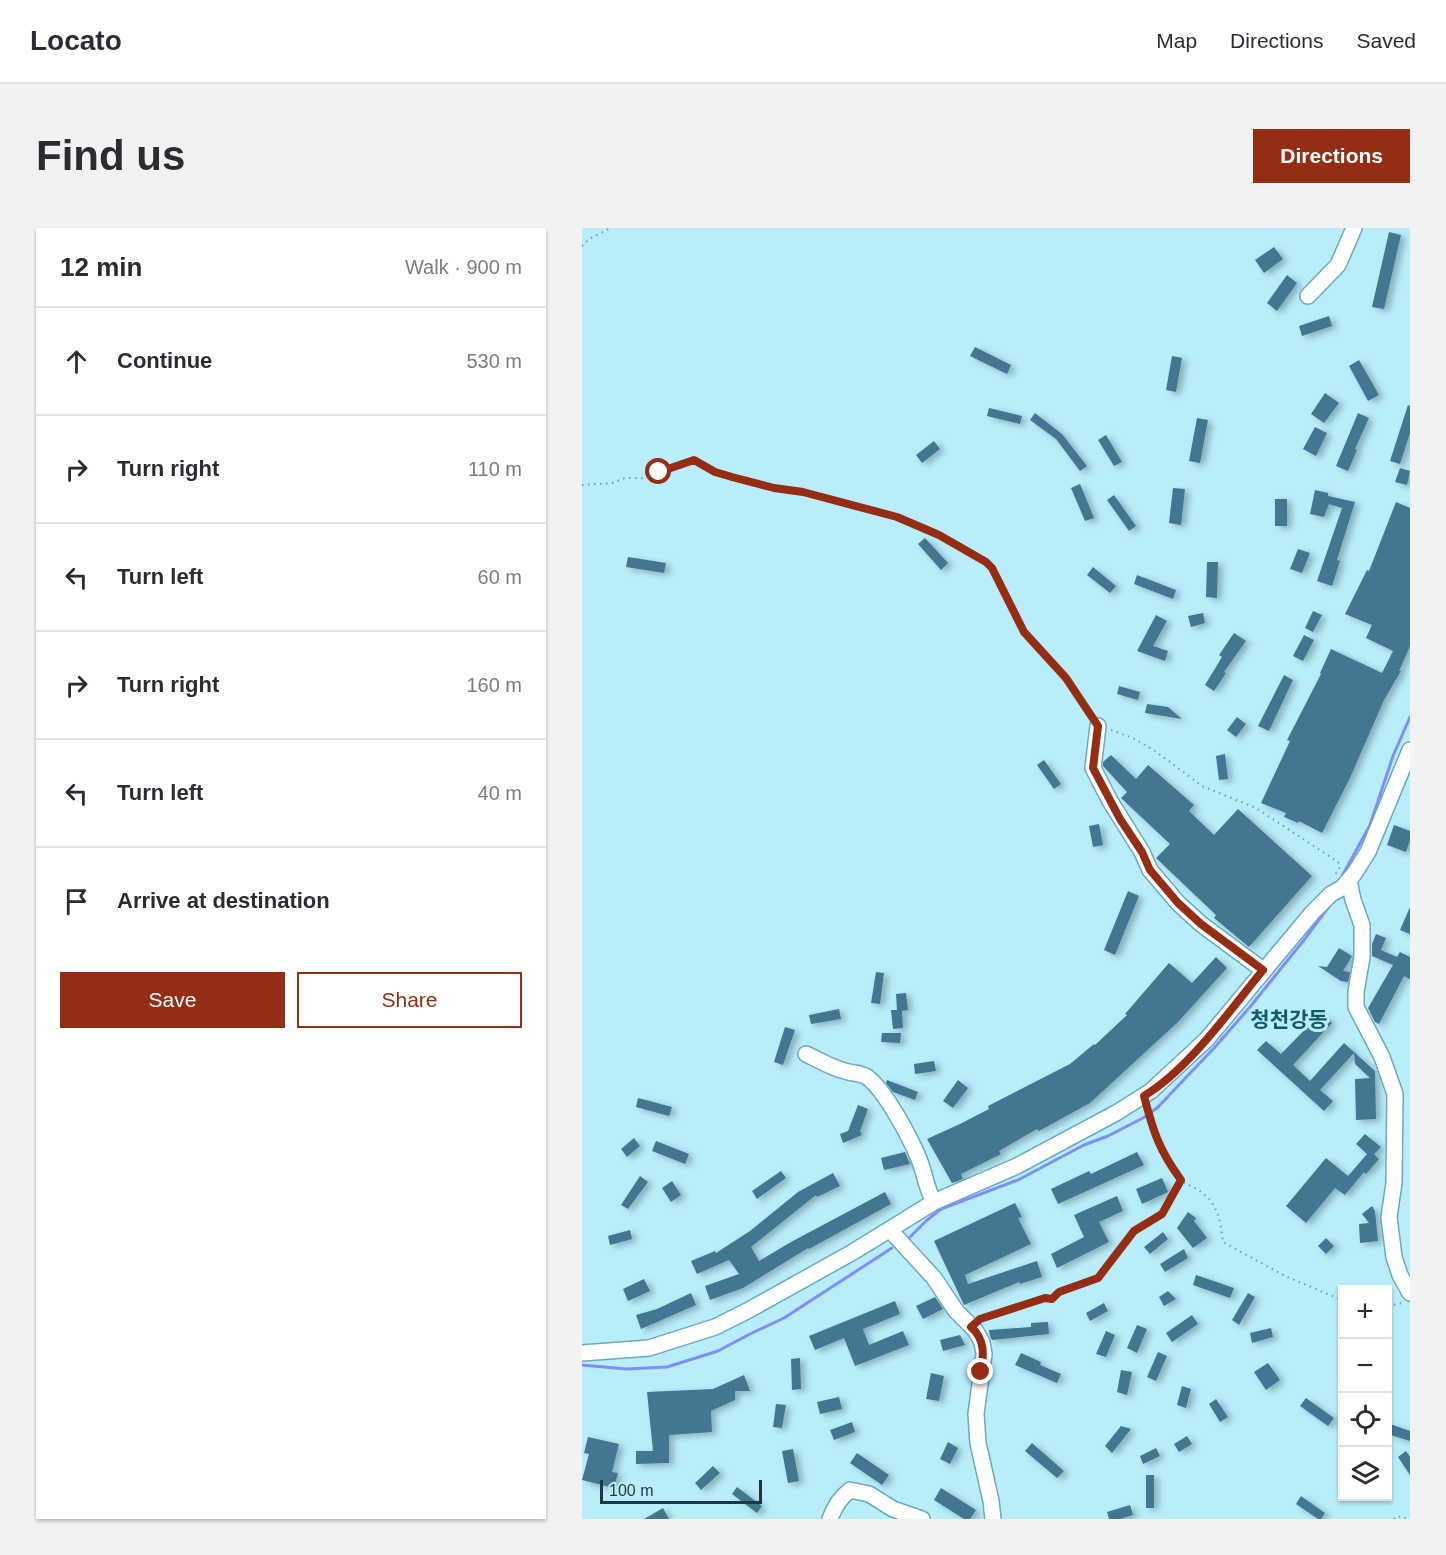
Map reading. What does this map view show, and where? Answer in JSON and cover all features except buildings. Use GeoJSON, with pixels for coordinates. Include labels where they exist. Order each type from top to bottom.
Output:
{"type":"FeatureCollection","features":[{"type":"Feature","properties":{"kind":"street"},"geometry":{"type":"LineString","coordinates":[[1308,296],[1338,265],[1354,228]]}},
{"type":"Feature","properties":{"kind":"street"},"geometry":{"type":"LineString","coordinates":[[1098,726],[1093,768],[1150,870],[1170,896],[1201,924],[1263,970]]}},
{"type":"Feature","properties":{"kind":"street"},"geometry":{"type":"LineString","coordinates":[[582,1353],[649,1348],[715,1327],[890,1230],[934,1202],[1017,1166],[1144,1096],[1179,1067],[1207,1039],[1263,970],[1341,887],[1368,852],[1410,750]]}},
{"type":"Feature","properties":{"kind":"street"},"geometry":{"type":"LineString","coordinates":[[1341,887],[1353,900],[1362,925],[1362,957],[1356,1007],[1382,1057],[1395,1094],[1394,1184],[1389,1217],[1394,1257],[1400,1275],[1410,1293]]}},
{"type":"Feature","properties":{"kind":"street"},"geometry":{"type":"LineString","coordinates":[[806,1054],[846,1072],[856,1072],[866,1076],[880,1091],[912,1143],[927,1190],[934,1202]]}},
{"type":"Feature","properties":{"kind":"street"},"geometry":{"type":"LineString","coordinates":[[890,1230],[934,1278],[956,1311],[982,1342],[984,1353],[976,1414],[978,1443],[993,1519]]}},
{"type":"Feature","properties":{"kind":"street"},"geometry":{"type":"LineString","coordinates":[[830,1519],[841,1497],[850,1490],[869,1494],[893,1509],[922,1519]]}},
{"type":"Feature","properties":{"kind":"path"},"geometry":{"type":"LineString","coordinates":[[582,246],[589,239],[611,228]]}},
{"type":"Feature","properties":{"kind":"path"},"geometry":{"type":"LineString","coordinates":[[582,485],[612,483],[626,478],[642,478],[694,460],[715,472],[877,511],[912,522],[939,535],[986,562],[992,568],[1024,632],[1066,678],[1098,726],[1132,738],[1148,747],[1202,786],[1256,808],[1338,862],[1340,867],[1329,886],[1341,887]]}},
{"type":"Feature","properties":{"kind":"path"},"geometry":{"type":"LineString","coordinates":[[1144,1096],[1154,1135],[1170,1165],[1181,1180],[1203,1193],[1211,1202],[1221,1225],[1223,1242],[1285,1276],[1338,1298]]}},
{"type":"Feature","properties":{"kind":"path"},"geometry":{"type":"LineString","coordinates":[[971,1327],[980,1319],[1045,1298],[1052,1299],[1059,1292],[1098,1278],[1134,1231],[1162,1214],[1181,1180]]}},
{"type":"Feature","properties":{"kind":"path"},"geometry":{"type":"LineString","coordinates":[[1392,1304],[1410,1300]]}},
{"type":"Feature","properties":{"kind":"path"},"geometry":{"type":"LineString","coordinates":[[1394,1519],[1397,1516],[1410,1519]]}},
{"type":"Feature","properties":{"kind":"waterway"},"geometry":{"type":"LineString","coordinates":[[1340,880],[1370,825],[1393,756],[1410,717]]}},
{"type":"Feature","properties":{"kind":"waterway"},"geometry":{"type":"LineString","coordinates":[[906,1241],[941,1209],[1018,1180],[1084,1145],[1108,1136],[1143,1118],[1157,1108],[1250,1007],[1330,905]]}},
{"type":"Feature","properties":{"kind":"waterway"},"geometry":{"type":"LineString","coordinates":[[582,1365],[626,1369],[667,1367],[718,1351],[784,1318],[892,1248]]}},
{"type":"Feature","properties":{"kind":"district","name":"청천강동"},"geometry":{"type":"Point","coordinates":[1289,1020]}},
{"type":"Feature","properties":{"kind":"route"},"geometry":{"type":"LineString","coordinates":[[659,472],[694,460],[715,472],[732,477],[774,488],[803,492],[912,522],[986,562],[992,568],[1024,632],[1066,678],[1098,726],[1093,768],[1150,870],[1163,888],[1201,924],[1222,942],[1263,970],[1207,1039],[1179,1067],[1144,1096],[1154,1135],[1181,1180],[1162,1214],[1134,1231],[1098,1278],[1059,1292],[1052,1299],[1045,1298],[980,1319],[971,1327],[982,1342],[984,1353],[981,1372]]}}]}
